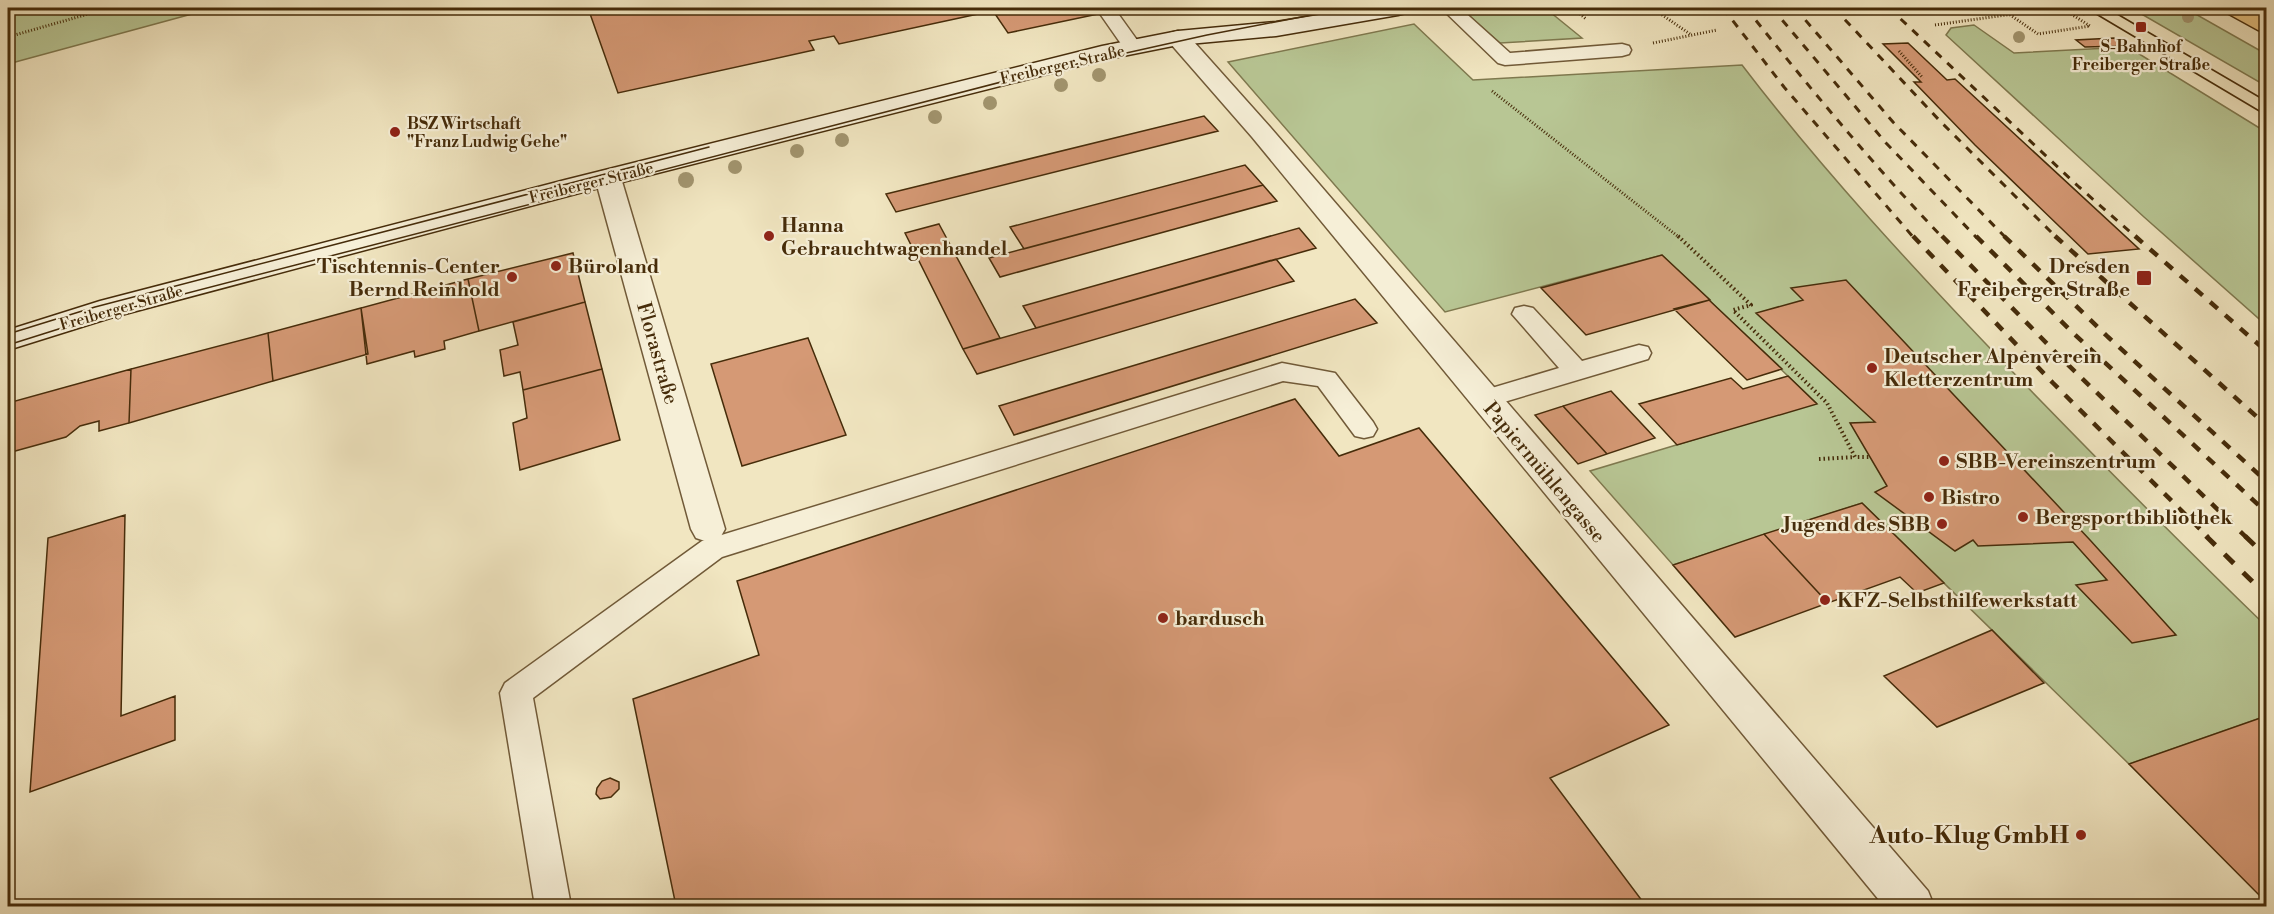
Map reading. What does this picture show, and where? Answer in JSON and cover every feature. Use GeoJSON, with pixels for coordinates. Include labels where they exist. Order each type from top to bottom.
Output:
{"type":"FeatureCollection","features":[{"type":"Feature","properties":{"kind":"main road"},"geometry":{"type":"LineString","coordinates":[[2235,8],[2266,26]]}},
{"type":"Feature","properties":{"kind":"street","name":"Freiberger Straße"},"geometry":{"type":"LineString","coordinates":[[1178,38],[1250,13],[1280,8]]}},
{"type":"Feature","properties":{"kind":"street","name":"Freiberger Straße"},"geometry":{"type":"LineString","coordinates":[[8,340],[100,311],[608,178],[1133,47],[1178,38],[1276,29],[1398,8]]}},
{"type":"Feature","properties":{"kind":"street","name":"Papiermühlengasse"},"geometry":{"type":"LineString","coordinates":[[1178,38],[1261,132],[1912,906]]}},
{"type":"Feature","properties":{"kind":"street","name":"Florastraße"},"geometry":{"type":"LineString","coordinates":[[608,178],[710,539]]}},
{"type":"Feature","properties":{"kind":"lane"},"geometry":{"type":"LineString","coordinates":[[1105,8],[1133,47]]}},
{"type":"Feature","properties":{"kind":"lane"},"geometry":{"type":"LineString","coordinates":[[1450,8],[1505,59],[1622,50]]}},
{"type":"Feature","properties":{"kind":"lane"},"geometry":{"type":"LineString","coordinates":[[1524,314],[1577,372]]}},
{"type":"Feature","properties":{"kind":"lane"},"geometry":{"type":"LineString","coordinates":[[1484,399],[1639,353]]}},
{"type":"Feature","properties":{"kind":"lane"},"geometry":{"type":"LineString","coordinates":[[553,906],[516,693],[710,539],[1282,372],[1326,379],[1364,429]]}},
{"type":"Feature","properties":{"kind":"path"},"geometry":{"type":"LineString","coordinates":[[8,37],[110,8]]}},
{"type":"Feature","properties":{"kind":"path"},"geometry":{"type":"LineString","coordinates":[[1652,8],[1690,34],[1717,30]]}},
{"type":"Feature","properties":{"kind":"path"},"geometry":{"type":"LineString","coordinates":[[2000,8],[2038,34],[2090,26],[2065,10]]}},
{"type":"Feature","properties":{"kind":"path"},"geometry":{"type":"LineString","coordinates":[[1935,25],[2012,16],[2055,8],[2061,12],[2076,9],[2086,15]]}},
{"type":"Feature","properties":{"kind":"path"},"geometry":{"type":"LineString","coordinates":[[1899,51],[1923,78]]}},
{"type":"Feature","properties":{"kind":"path"},"geometry":{"type":"LineString","coordinates":[[1486,87],[1679,237],[1751,304],[1733,310],[1827,403],[1855,458]]}},
{"type":"Feature","properties":{"kind":"path"},"geometry":{"type":"LineString","coordinates":[[1820,459],[1870,457]]}},
{"type":"Feature","properties":{"kind":"green space"},"geometry":{"type":"Polygon","coordinates":[[[8,8],[214,8],[8,64],[8,8]]]}},
{"type":"Feature","properties":{"kind":"green space"},"geometry":{"type":"Polygon","coordinates":[[[1480,8],[1545,8],[1582,38],[1500,43],[1464,11],[1480,8]]]}},
{"type":"Feature","properties":{"kind":"green space"},"geometry":{"type":"Polygon","coordinates":[[[2131,8],[2185,8],[2266,54],[2266,86],[2131,8]]]}},
{"type":"Feature","properties":{"kind":"green space"},"geometry":{"type":"Polygon","coordinates":[[[1414,24],[1473,80],[1742,65],[1804,143],[1937,293],[2103,464],[2266,626],[2266,716],[2129,764],[1862,503],[1673,565],[1590,471],[1816,403],[1662,255],[1445,312],[1228,62],[1414,24]]]}},
{"type":"Feature","properties":{"kind":"green space"},"geometry":{"type":"Polygon","coordinates":[[[1974,25],[2014,53],[2128,47],[2266,132],[2266,325],[2144,217],[1946,35],[1951,28],[1974,25]]]}},
{"type":"Feature","properties":{"kind":"building"},"geometry":{"type":"Polygon","coordinates":[[[588,8],[790,8],[791,11],[806,8],[973,8],[978,14],[839,44],[834,36],[809,41],[814,50],[618,93],[588,8]]]}},
{"type":"Feature","properties":{"kind":"building"},"geometry":{"type":"Polygon","coordinates":[[[991,8],[1093,8],[1098,14],[1008,33],[991,8]]]}},
{"type":"Feature","properties":{"kind":"building"},"geometry":{"type":"Polygon","coordinates":[[[2114,38],[2123,46],[2085,47],[2076,40],[2114,38]]]}},
{"type":"Feature","properties":{"kind":"building"},"geometry":{"type":"Polygon","coordinates":[[[1908,43],[1947,80],[1955,79],[2139,249],[2088,254],[1975,145],[1914,82],[1921,82],[1883,44],[1908,43]]]}},
{"type":"Feature","properties":{"kind":"building"},"geometry":{"type":"Polygon","coordinates":[[[1204,116],[1218,131],[896,212],[886,194],[1204,116]]]}},
{"type":"Feature","properties":{"kind":"building"},"geometry":{"type":"Polygon","coordinates":[[[1245,165],[1263,185],[1024,249],[1010,227],[1245,165]]]}},
{"type":"Feature","properties":{"kind":"building"},"geometry":{"type":"Polygon","coordinates":[[[1263,185],[1277,201],[1000,277],[989,258],[1263,185]]]}},
{"type":"Feature","properties":{"kind":"building"},"geometry":{"type":"Polygon","coordinates":[[[939,224],[1000,338],[963,349],[905,233],[939,224]]]}},
{"type":"Feature","properties":{"kind":"building"},"geometry":{"type":"Polygon","coordinates":[[[1299,228],[1316,248],[1036,328],[1023,306],[1299,228]]]}},
{"type":"Feature","properties":{"kind":"building"},"geometry":{"type":"Polygon","coordinates":[[[573,253],[585,302],[479,331],[468,279],[573,253]]]}},
{"type":"Feature","properties":{"kind":"building"},"geometry":{"type":"Polygon","coordinates":[[[1662,255],[1710,300],[1586,335],[1541,288],[1662,255]]]}},
{"type":"Feature","properties":{"kind":"building"},"geometry":{"type":"Polygon","coordinates":[[[1276,259],[1294,281],[977,374],[963,349],[1276,259]]]}},
{"type":"Feature","properties":{"kind":"building"},"geometry":{"type":"Polygon","coordinates":[[[468,279],[479,331],[444,341],[445,349],[415,357],[414,351],[367,364],[361,308],[468,279]]]}},
{"type":"Feature","properties":{"kind":"building","name":"SBB-Vereinszentrum"},"geometry":{"type":"Polygon","coordinates":[[[1846,280],[2176,635],[2132,643],[2076,585],[2107,580],[2073,542],[1978,546],[1973,540],[1955,551],[1875,492],[1887,486],[1850,423],[1875,422],[1756,313],[1803,300],[1791,288],[1846,280]]]}},
{"type":"Feature","properties":{"kind":"building"},"geometry":{"type":"Polygon","coordinates":[[[1355,299],[1377,323],[1014,435],[999,406],[1355,299]]]}},
{"type":"Feature","properties":{"kind":"building"},"geometry":{"type":"Polygon","coordinates":[[[1709,300],[1782,369],[1747,380],[1674,309],[1709,300]]]}},
{"type":"Feature","properties":{"kind":"building"},"geometry":{"type":"Polygon","coordinates":[[[585,302],[602,369],[523,390],[520,372],[504,376],[500,350],[518,345],[513,322],[585,302]]]}},
{"type":"Feature","properties":{"kind":"building"},"geometry":{"type":"Polygon","coordinates":[[[361,308],[368,354],[273,381],[268,333],[361,308]]]}},
{"type":"Feature","properties":{"kind":"building"},"geometry":{"type":"Polygon","coordinates":[[[268,333],[273,381],[129,423],[131,369],[268,333]]]}},
{"type":"Feature","properties":{"kind":"building"},"geometry":{"type":"Polygon","coordinates":[[[808,338],[846,435],[742,466],[711,364],[808,338]]]}},
{"type":"Feature","properties":{"kind":"building"},"geometry":{"type":"Polygon","coordinates":[[[131,369],[129,423],[99,431],[99,421],[80,426],[66,437],[8,453],[8,403],[131,369]]]}},
{"type":"Feature","properties":{"kind":"building"},"geometry":{"type":"Polygon","coordinates":[[[602,369],[620,440],[520,470],[513,423],[527,418],[523,390],[602,369]]]}},
{"type":"Feature","properties":{"kind":"building"},"geometry":{"type":"Polygon","coordinates":[[[1788,376],[1817,404],[1677,445],[1639,404],[1731,378],[1743,389],[1788,376]]]}},
{"type":"Feature","properties":{"kind":"building"},"geometry":{"type":"Polygon","coordinates":[[[1611,391],[1655,438],[1607,454],[1563,406],[1611,391]]]}},
{"type":"Feature","properties":{"kind":"building","name":"bardusch"},"geometry":{"type":"Polygon","coordinates":[[[1295,399],[1339,456],[1419,428],[1669,725],[1550,778],[1646,906],[676,906],[633,699],[759,655],[737,581],[1295,399]]]}},
{"type":"Feature","properties":{"kind":"building"},"geometry":{"type":"Polygon","coordinates":[[[1563,406],[1607,454],[1578,464],[1535,415],[1563,406]]]}},
{"type":"Feature","properties":{"kind":"building"},"geometry":{"type":"Polygon","coordinates":[[[1862,503],[1944,583],[1917,593],[1900,577],[1828,603],[1764,534],[1862,503]]]}},
{"type":"Feature","properties":{"kind":"building"},"geometry":{"type":"Polygon","coordinates":[[[125,515],[121,716],[175,696],[175,740],[30,792],[48,538],[125,515]]]}},
{"type":"Feature","properties":{"kind":"building"},"geometry":{"type":"Polygon","coordinates":[[[1764,534],[1828,603],[1735,637],[1673,565],[1764,534]]]}},
{"type":"Feature","properties":{"kind":"building"},"geometry":{"type":"Polygon","coordinates":[[[1992,630],[2044,683],[1937,727],[1884,676],[1992,630]]]}},
{"type":"Feature","properties":{"kind":"building"},"geometry":{"type":"Polygon","coordinates":[[[2266,716],[2266,902],[2129,764],[2266,716]]]}},
{"type":"Feature","properties":{"kind":"building"},"geometry":{"type":"Polygon","coordinates":[[[610,778],[619,782],[619,789],[611,797],[600,799],[596,794],[597,788],[602,781],[610,778]]]}},
{"type":"Feature","properties":{"kind":"tram line"},"geometry":{"type":"LineString","coordinates":[[8,345],[103,315],[1032,74],[1207,35],[1348,8]]}},
{"type":"Feature","properties":{"kind":"tram line"},"geometry":{"type":"LineString","coordinates":[[2086,8],[2266,115]]}},
{"type":"Feature","properties":{"kind":"tram line"},"geometry":{"type":"LineString","coordinates":[[2107,8],[2266,101]]}},
{"type":"Feature","properties":{"kind":"tram line"},"geometry":{"type":"LineString","coordinates":[[8,334],[95,307],[709,147]]}},
{"type":"Feature","properties":{"kind":"railway"},"geometry":{"type":"LineString","coordinates":[[1723,8],[1784,87],[1914,238]]}},
{"type":"Feature","properties":{"kind":"railway"},"geometry":{"type":"LineString","coordinates":[[1746,8],[1842,125],[1943,238]]}},
{"type":"Feature","properties":{"kind":"railway"},"geometry":{"type":"LineString","coordinates":[[1772,8],[1886,143],[1977,238]]}},
{"type":"Feature","properties":{"kind":"railway"},"geometry":{"type":"LineString","coordinates":[[1795,8],[1893,122],[2005,237]]}},
{"type":"Feature","properties":{"kind":"railway"},"geometry":{"type":"LineString","coordinates":[[1834,8],[1940,121],[2055,236]]}},
{"type":"Feature","properties":{"kind":"railway"},"geometry":{"type":"LineString","coordinates":[[1889,8],[2079,187],[2137,238]]}},
{"type":"Feature","properties":{"kind":"railway"},"geometry":{"type":"LineString","coordinates":[[1913,236],[2053,383],[2208,537]]}},
{"type":"Feature","properties":{"kind":"railway"},"geometry":{"type":"LineString","coordinates":[[1942,236],[2062,359],[2246,537]]}},
{"type":"Feature","properties":{"kind":"railway"},"geometry":{"type":"LineString","coordinates":[[1976,236],[2072,332],[2266,512]]}},
{"type":"Feature","properties":{"kind":"railway"},"geometry":{"type":"LineString","coordinates":[[2055,236],[2266,425]]}},
{"type":"Feature","properties":{"kind":"railway"},"geometry":{"type":"LineString","coordinates":[[2135,236],[2266,351]]}},
{"type":"Feature","properties":{"kind":"railway"},"geometry":{"type":"LineString","coordinates":[[2005,237],[2108,337],[2266,481]]}},
{"type":"Feature","properties":{"kind":"railway"},"geometry":{"type":"LineString","coordinates":[[2206,536],[2266,595]]}},
{"type":"Feature","properties":{"kind":"railway"},"geometry":{"type":"LineString","coordinates":[[2245,536],[2266,556]]}},
{"type":"Feature","properties":{"kind":"place","name":"S-Bahnhof Freiberger Straße"},"geometry":{"type":"Point","coordinates":[2141,27]}},
{"type":"Feature","properties":{"kind":"place","name":"BSZ Wirtschaft \"Franz Ludwig Gehe\""},"geometry":{"type":"Point","coordinates":[395,132]}},
{"type":"Feature","properties":{"kind":"place","name":"Hanna Gebrauchtwagenhandel"},"geometry":{"type":"Point","coordinates":[769,236]}},
{"type":"Feature","properties":{"kind":"place","name":"Büroland"},"geometry":{"type":"Point","coordinates":[556,266]}},
{"type":"Feature","properties":{"kind":"place","name":"Tischtennis-Center Bernd Reinhold"},"geometry":{"type":"Point","coordinates":[512,277]}},
{"type":"Feature","properties":{"kind":"place","name":"Dresden Freiberger Straße"},"geometry":{"type":"Point","coordinates":[2144,278]}},
{"type":"Feature","properties":{"kind":"place","name":"Deutscher Alpenverein Kletterzentrum"},"geometry":{"type":"Point","coordinates":[1872,368]}},
{"type":"Feature","properties":{"kind":"place","name":"SBB-Vereinszentrum"},"geometry":{"type":"Point","coordinates":[1944,461]}},
{"type":"Feature","properties":{"kind":"place","name":"Bistro"},"geometry":{"type":"Point","coordinates":[1929,497]}},
{"type":"Feature","properties":{"kind":"place","name":"Bergsportbibliothek"},"geometry":{"type":"Point","coordinates":[2023,517]}},
{"type":"Feature","properties":{"kind":"place","name":"Jugend des SBB"},"geometry":{"type":"Point","coordinates":[1942,524]}},
{"type":"Feature","properties":{"kind":"place","name":"KFZ-Selbsthilfewerkstatt"},"geometry":{"type":"Point","coordinates":[1825,600]}},
{"type":"Feature","properties":{"kind":"place","name":"bardusch"},"geometry":{"type":"Point","coordinates":[1163,618]}},
{"type":"Feature","properties":{"kind":"place","name":"Auto-Klug GmbH"},"geometry":{"type":"Point","coordinates":[2081,835]}}]}
